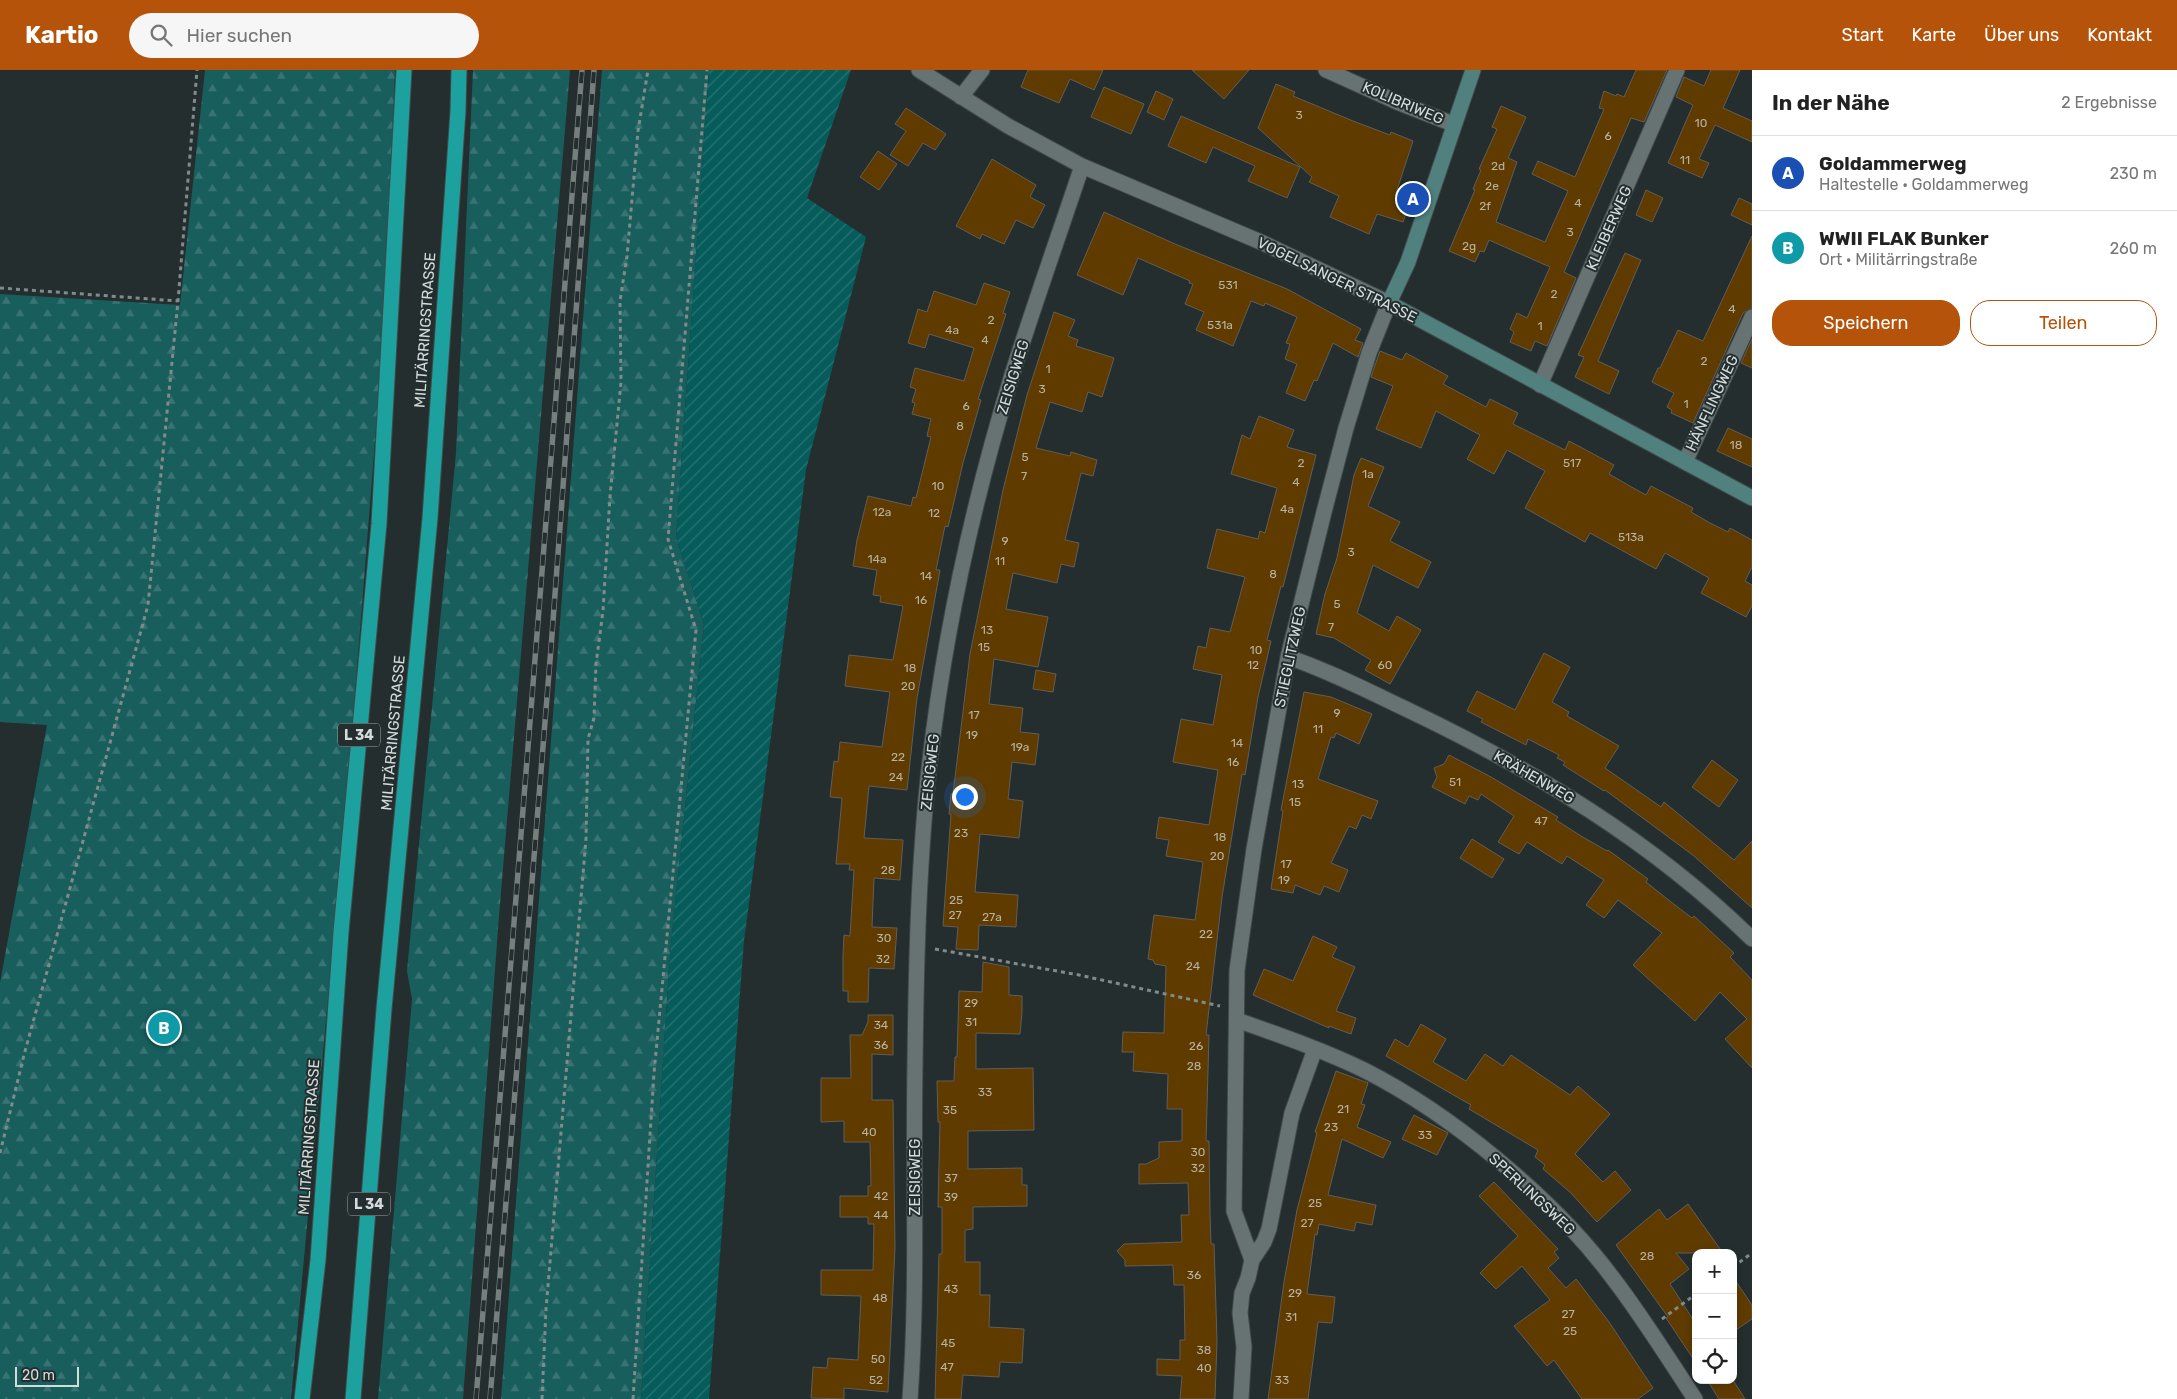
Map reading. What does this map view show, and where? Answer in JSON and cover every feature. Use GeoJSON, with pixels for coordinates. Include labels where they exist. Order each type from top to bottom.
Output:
{"type":"FeatureCollection","features":[{"type":"Feature","properties":{"kind":"highway","name":"MILITÄRRINGSTRASSE"},"geometry":{"type":"LineString","coordinates":[[302,1399],[318,1260],[341,932],[379,524],[404,70]]}},
{"type":"Feature","properties":{"kind":"highway","name":"MILITÄRRINGSTRASSE"},"geometry":{"type":"LineString","coordinates":[[353,1399],[384,1009],[430,518],[458,111],[459,70]]}},
{"type":"Feature","properties":{"kind":"street","name":"VOGELSANGER STRASSE"},"geometry":{"type":"LineString","coordinates":[[919,70],[1008,126],[1082,166],[1263,242],[1389,303],[1752,498]]}},
{"type":"Feature","properties":{"kind":"street"},"geometry":{"type":"LineString","coordinates":[[961,96],[982,70]]}},
{"type":"Feature","properties":{"kind":"street","name":"KOLIBRIWEG"},"geometry":{"type":"LineString","coordinates":[[1326,70],[1397,102],[1453,124]]}},
{"type":"Feature","properties":{"kind":"street"},"geometry":{"type":"LineString","coordinates":[[1389,303],[1408,262],[1453,124],[1473,70]]}},
{"type":"Feature","properties":{"kind":"street","name":"KLEIBERWEG"},"geometry":{"type":"LineString","coordinates":[[1540,385],[1677,70]]}},
{"type":"Feature","properties":{"kind":"street","name":"ZEISIGWEG"},"geometry":{"type":"LineString","coordinates":[[910,1399],[916,1275],[915,1066],[918,946],[927,788],[950,624],[979,496],[1012,376],[1082,166]]}},
{"type":"Feature","properties":{"kind":"street","name":"STIEGLITZWEG"},"geometry":{"type":"LineString","coordinates":[[1252,1260],[1234,1212],[1237,970],[1254,849],[1288,657],[1346,428],[1369,353],[1389,303]]}},
{"type":"Feature","properties":{"kind":"street","name":"HÄNFLINGWEG"},"geometry":{"type":"LineString","coordinates":[[1685,462],[1752,317]]}},
{"type":"Feature","properties":{"kind":"street","name":"KRÄHENWEG"},"geometry":{"type":"LineString","coordinates":[[1288,657],[1318,667],[1437,724],[1508,760],[1564,794],[1630,837],[1691,882],[1752,939]]}},
{"type":"Feature","properties":{"kind":"street","name":"SPERLINGSWEG"},"geometry":{"type":"LineString","coordinates":[[1236,1014],[1364,1070],[1460,1130],[1510,1171],[1566,1224],[1612,1276],[1695,1399]]}},
{"type":"Feature","properties":{"kind":"street"},"geometry":{"type":"LineString","coordinates":[[1241,1399],[1244,1347],[1242,1293],[1252,1260],[1264,1242],[1269,1229],[1292,1113],[1315,1049]]}},
{"type":"Feature","properties":{"kind":"path"},"geometry":{"type":"LineString","coordinates":[[0,1153],[24,1055],[148,605],[178,301],[197,70]]}},
{"type":"Feature","properties":{"kind":"path"},"geometry":{"type":"LineString","coordinates":[[542,1399],[546,1309],[586,839],[588,739],[594,718],[596,664],[603,611],[610,496],[621,382],[620,301],[627,256],[638,132],[648,70]]}},
{"type":"Feature","properties":{"kind":"path"},"geometry":{"type":"LineString","coordinates":[[633,1399],[654,1073],[696,630],[668,540],[707,70]]}},
{"type":"Feature","properties":{"kind":"path"},"geometry":{"type":"LineString","coordinates":[[0,288],[178,301]]}},
{"type":"Feature","properties":{"kind":"path"},"geometry":{"type":"LineString","coordinates":[[918,946],[1079,975],[1236,1014]]}},
{"type":"Feature","properties":{"kind":"path"},"geometry":{"type":"LineString","coordinates":[[1737,1263],[1752,1253]]}},
{"type":"Feature","properties":{"kind":"path"},"geometry":{"type":"LineString","coordinates":[[1648,1329],[1692,1297]]}},
{"type":"Feature","properties":{"kind":"green space"},"geometry":{"type":"Polygon","coordinates":[[[205,70],[395,70],[386,302],[348,782],[291,1399],[0,1399],[0,983],[47,725],[0,722],[0,294],[180,305],[205,70]]]}},
{"type":"Feature","properties":{"kind":"green space"},"geometry":{"type":"Polygon","coordinates":[[[473,70],[570,70],[499,916],[463,1399],[378,1399],[412,999],[407,971],[456,453],[473,70]]]}},
{"type":"Feature","properties":{"kind":"green space"},"geometry":{"type":"Polygon","coordinates":[[[602,70],[709,70],[676,537],[704,624],[670,954],[641,1399],[501,1399],[602,70]]]}},
{"type":"Feature","properties":{"kind":"shaded area"},"geometry":{"type":"Polygon","coordinates":[[[709,70],[851,70],[807,198],[866,237],[806,470],[744,941],[709,1399],[641,1399],[670,954],[704,624],[676,537],[709,70]]]}},
{"type":"Feature","properties":{"kind":"building"},"geometry":{"type":"Polygon","coordinates":[[[1028,70],[1103,70],[1094,90],[1070,79],[1059,103],[1021,87],[1028,70]]]}},
{"type":"Feature","properties":{"kind":"building"},"geometry":{"type":"Polygon","coordinates":[[[1192,70],[1249,70],[1224,99],[1192,70]]]}},
{"type":"Feature","properties":{"kind":"building"},"geometry":{"type":"Polygon","coordinates":[[[1636,70],[1667,70],[1644,122],[1631,118],[1564,272],[1576,278],[1547,346],[1535,341],[1531,351],[1510,342],[1514,332],[1510,329],[1517,313],[1527,318],[1550,267],[1489,240],[1484,252],[1480,251],[1475,262],[1449,251],[1475,190],[1473,189],[1481,170],[1479,169],[1497,129],[1492,127],[1501,106],[1526,117],[1508,158],[1517,162],[1496,222],[1545,242],[1568,191],[1532,174],[1538,161],[1575,177],[1604,109],[1599,108],[1604,91],[1624,97],[1636,70]]]}},
{"type":"Feature","properties":{"kind":"building"},"geometry":{"type":"Polygon","coordinates":[[[1711,70],[1740,70],[1723,108],[1752,121],[1752,142],[1715,125],[1699,159],[1709,163],[1702,178],[1668,163],[1693,105],[1676,97],[1684,77],[1704,86],[1711,70]]]}},
{"type":"Feature","properties":{"kind":"building"},"geometry":{"type":"Polygon","coordinates":[[[1276,84],[1295,92],[1293,96],[1353,121],[1390,135],[1391,132],[1413,141],[1395,196],[1410,201],[1403,222],[1377,214],[1369,234],[1330,217],[1339,196],[1309,182],[1312,177],[1258,128],[1276,84]]]}},
{"type":"Feature","properties":{"kind":"building"},"geometry":{"type":"Polygon","coordinates":[[[1104,87],[1144,104],[1131,134],[1091,117],[1104,87]]]}},
{"type":"Feature","properties":{"kind":"building"},"geometry":{"type":"Polygon","coordinates":[[[1156,91],[1173,99],[1164,120],[1147,112],[1156,91]]]}},
{"type":"Feature","properties":{"kind":"building"},"geometry":{"type":"Polygon","coordinates":[[[906,108],[946,134],[935,150],[923,143],[908,166],[890,155],[906,131],[895,124],[906,108]]]}},
{"type":"Feature","properties":{"kind":"building"},"geometry":{"type":"Polygon","coordinates":[[[1181,116],[1300,167],[1287,198],[1248,181],[1255,166],[1213,147],[1206,163],[1168,146],[1181,116]]]}},
{"type":"Feature","properties":{"kind":"building"},"geometry":{"type":"Polygon","coordinates":[[[878,151],[897,164],[879,190],[860,177],[878,151]]]}},
{"type":"Feature","properties":{"kind":"building"},"geometry":{"type":"Polygon","coordinates":[[[992,159],[1036,185],[1030,197],[1045,205],[1033,228],[1016,220],[1004,244],[982,234],[980,239],[956,226],[992,159]]]}},
{"type":"Feature","properties":{"kind":"building"},"geometry":{"type":"Polygon","coordinates":[[[1646,190],[1663,198],[1652,222],[1636,215],[1646,190]]]}},
{"type":"Feature","properties":{"kind":"building"},"geometry":{"type":"Polygon","coordinates":[[[1739,198],[1752,204],[1752,225],[1731,215],[1739,198]]]}},
{"type":"Feature","properties":{"kind":"building"},"geometry":{"type":"Polygon","coordinates":[[[1104,212],[1175,244],[1287,289],[1361,329],[1355,340],[1363,343],[1358,357],[1333,343],[1317,381],[1314,380],[1305,401],[1286,393],[1297,364],[1285,359],[1290,344],[1286,343],[1297,317],[1265,303],[1264,306],[1251,301],[1233,346],[1196,330],[1204,312],[1185,304],[1193,284],[1189,283],[1190,281],[1138,258],[1123,295],[1077,275],[1104,212]]]}},
{"type":"Feature","properties":{"kind":"building"},"geometry":{"type":"Polygon","coordinates":[[[1752,236],[1752,308],[1743,313],[1693,423],[1671,413],[1672,410],[1667,407],[1674,393],[1652,382],[1678,330],[1703,341],[1752,236]]]}},
{"type":"Feature","properties":{"kind":"building"},"geometry":{"type":"Polygon","coordinates":[[[1625,253],[1641,260],[1598,361],[1619,371],[1609,394],[1575,377],[1584,357],[1578,355],[1625,253]]]}},
{"type":"Feature","properties":{"kind":"building"},"geometry":{"type":"Polygon","coordinates":[[[984,283],[1010,292],[1003,313],[1006,314],[978,399],[981,400],[963,463],[948,527],[945,526],[936,570],[940,570],[917,698],[907,790],[869,786],[864,838],[903,840],[900,880],[874,878],[872,927],[897,928],[894,969],[869,968],[868,1002],[848,1002],[848,991],[843,991],[843,956],[844,935],[850,936],[854,870],[849,870],[850,864],[836,864],[842,798],[830,797],[834,761],[838,762],[840,742],[882,747],[890,692],[845,686],[849,655],[893,660],[903,606],[880,602],[881,596],[873,595],[877,570],[853,566],[857,540],[868,496],[911,506],[913,497],[916,498],[931,437],[927,436],[931,419],[912,414],[915,403],[912,402],[916,389],[910,387],[915,368],[964,381],[974,348],[929,334],[925,348],[908,343],[918,309],[927,312],[934,291],[976,305],[984,283]]]}},
{"type":"Feature","properties":{"kind":"building"},"geometry":{"type":"Polygon","coordinates":[[[1054,312],[1075,320],[1068,336],[1078,340],[1076,346],[1114,358],[1102,397],[1088,392],[1082,412],[1050,402],[1036,448],[1070,456],[1071,452],[1097,460],[1093,476],[1081,473],[1065,540],[1079,543],[1074,567],[1061,564],[1057,583],[1013,573],[1006,609],[1048,617],[1038,667],[994,659],[989,704],[1023,708],[1020,732],[1039,734],[1035,765],[1012,762],[1008,799],[1023,801],[1019,838],[980,834],[975,892],[1018,895],[1016,927],[979,925],[978,950],[956,949],[958,927],[943,926],[951,814],[949,814],[970,654],[1003,490],[1027,395],[1054,312]]]}},
{"type":"Feature","properties":{"kind":"building"},"geometry":{"type":"Polygon","coordinates":[[[1752,339],[1752,368],[1741,363],[1752,339]]]}},
{"type":"Feature","properties":{"kind":"building"},"geometry":{"type":"Polygon","coordinates":[[[1380,351],[1402,360],[1406,353],[1448,376],[1443,384],[1486,407],[1490,399],[1518,413],[1513,424],[1565,450],[1569,441],[1614,465],[1609,474],[1646,495],[1651,486],[1693,508],[1691,512],[1710,523],[1728,532],[1730,528],[1752,540],[1752,567],[1745,581],[1752,585],[1752,606],[1746,617],[1701,593],[1709,578],[1665,553],[1656,569],[1590,533],[1585,542],[1525,508],[1545,471],[1507,450],[1494,474],[1467,459],[1480,435],[1436,411],[1421,448],[1376,429],[1393,386],[1371,377],[1380,351]]]}},
{"type":"Feature","properties":{"kind":"building"},"geometry":{"type":"Polygon","coordinates":[[[1259,416],[1294,430],[1287,447],[1316,455],[1283,587],[1281,586],[1267,640],[1271,641],[1258,697],[1245,775],[1242,774],[1222,897],[1206,1035],[1209,1035],[1206,1141],[1209,1141],[1211,1244],[1214,1244],[1217,1341],[1215,1399],[1180,1399],[1182,1376],[1157,1375],[1157,1359],[1180,1360],[1180,1340],[1185,1340],[1184,1285],[1174,1285],[1173,1265],[1125,1266],[1125,1260],[1117,1251],[1124,1244],[1182,1242],[1181,1215],[1189,1215],[1188,1183],[1139,1184],[1139,1164],[1146,1164],[1159,1158],[1159,1142],[1182,1141],[1182,1109],[1167,1109],[1168,1074],[1133,1071],[1134,1052],[1122,1052],[1123,1032],[1164,1033],[1166,966],[1155,964],[1153,960],[1148,959],[1154,915],[1195,920],[1203,862],[1166,856],[1169,840],[1156,838],[1159,817],[1209,825],[1218,770],[1173,762],[1181,719],[1213,725],[1222,675],[1193,669],[1198,646],[1206,648],[1210,628],[1230,632],[1245,577],[1207,568],[1217,529],[1258,539],[1260,531],[1265,533],[1277,488],[1231,474],[1242,435],[1250,439],[1259,416]]]}},
{"type":"Feature","properties":{"kind":"building"},"geometry":{"type":"Polygon","coordinates":[[[1728,428],[1752,439],[1752,467],[1717,451],[1728,428]]]}},
{"type":"Feature","properties":{"kind":"building"},"geometry":{"type":"Polygon","coordinates":[[[1361,458],[1384,467],[1368,506],[1400,522],[1390,541],[1431,562],[1418,588],[1373,565],[1357,613],[1389,631],[1397,616],[1421,630],[1390,684],[1365,670],[1371,660],[1334,638],[1316,634],[1325,594],[1337,558],[1354,475],[1361,458]]]}},
{"type":"Feature","properties":{"kind":"building"},"geometry":{"type":"Polygon","coordinates":[[[1544,653],[1570,667],[1552,702],[1569,712],[1567,716],[1619,746],[1605,768],[1661,807],[1664,802],[1734,860],[1752,841],[1752,908],[1694,856],[1605,790],[1563,765],[1565,762],[1557,758],[1559,755],[1528,739],[1526,745],[1481,722],[1483,719],[1467,711],[1477,691],[1515,710],[1544,653]]]}},
{"type":"Feature","properties":{"kind":"building"},"geometry":{"type":"Polygon","coordinates":[[[1036,670],[1056,674],[1053,692],[1033,689],[1036,670]]]}},
{"type":"Feature","properties":{"kind":"building"},"geometry":{"type":"Polygon","coordinates":[[[1304,692],[1331,697],[1372,714],[1359,744],[1336,733],[1334,738],[1331,737],[1318,779],[1378,801],[1371,819],[1362,815],[1356,829],[1349,826],[1331,863],[1348,870],[1339,892],[1324,886],[1320,895],[1295,885],[1293,893],[1271,889],[1283,811],[1281,810],[1304,692]]]}},
{"type":"Feature","properties":{"kind":"building"},"geometry":{"type":"Polygon","coordinates":[[[1449,755],[1491,777],[1558,817],[1556,820],[1608,850],[1648,879],[1646,882],[1671,902],[1692,918],[1694,916],[1734,953],[1730,957],[1752,980],[1752,1068],[1725,1039],[1747,1019],[1720,992],[1695,1021],[1633,965],[1662,933],[1618,900],[1604,918],[1586,905],[1604,880],[1567,856],[1562,864],[1527,842],[1519,854],[1498,842],[1514,816],[1481,794],[1478,800],[1469,796],[1465,804],[1432,787],[1437,777],[1434,768],[1444,764],[1449,755]]]}},
{"type":"Feature","properties":{"kind":"building"},"geometry":{"type":"Polygon","coordinates":[[[1712,760],[1738,780],[1719,807],[1692,787],[1712,760]]]}},
{"type":"Feature","properties":{"kind":"building"},"geometry":{"type":"Polygon","coordinates":[[[1472,839],[1504,859],[1492,878],[1460,858],[1472,839]]]}},
{"type":"Feature","properties":{"kind":"building"},"geometry":{"type":"Polygon","coordinates":[[[1313,936],[1337,947],[1332,957],[1355,967],[1336,1011],[1356,1018],[1351,1034],[1329,1026],[1329,1028],[1253,995],[1264,969],[1293,981],[1313,936]]]}},
{"type":"Feature","properties":{"kind":"building"},"geometry":{"type":"Polygon","coordinates":[[[983,962],[1009,967],[1009,995],[1022,996],[1022,1013],[1020,1034],[976,1033],[976,1069],[1033,1068],[1034,1130],[968,1131],[968,1169],[1022,1168],[1022,1185],[1027,1185],[1027,1206],[973,1207],[973,1229],[965,1230],[965,1262],[980,1262],[980,1295],[990,1295],[989,1327],[1024,1329],[1022,1363],[1000,1362],[999,1377],[963,1375],[961,1399],[935,1399],[939,1254],[942,1254],[942,1207],[938,1207],[940,1122],[938,1122],[937,1081],[954,1081],[955,1057],[957,1057],[959,991],[982,992],[983,962]]]}},
{"type":"Feature","properties":{"kind":"building"},"geometry":{"type":"Polygon","coordinates":[[[868,1015],[893,1015],[893,1055],[872,1054],[872,1100],[893,1100],[895,1248],[888,1392],[844,1388],[844,1399],[811,1398],[813,1367],[827,1368],[828,1358],[858,1360],[861,1296],[821,1295],[821,1270],[873,1270],[874,1224],[868,1224],[868,1217],[840,1217],[840,1196],[868,1196],[868,1186],[871,1186],[870,1142],[844,1142],[844,1121],[821,1122],[821,1078],[851,1078],[850,1035],[862,1035],[868,1022],[868,1015]]]}},
{"type":"Feature","properties":{"kind":"building"},"geometry":{"type":"Polygon","coordinates":[[[1421,1024],[1446,1039],[1433,1062],[1466,1081],[1485,1054],[1503,1066],[1511,1055],[1570,1095],[1578,1086],[1610,1114],[1575,1154],[1603,1182],[1615,1171],[1631,1190],[1597,1222],[1571,1193],[1543,1169],[1545,1165],[1535,1157],[1538,1150],[1469,1109],[1471,1105],[1386,1056],[1395,1039],[1408,1047],[1421,1024]]]}},
{"type":"Feature","properties":{"kind":"building"},"geometry":{"type":"Polygon","coordinates":[[[1336,1071],[1368,1083],[1361,1104],[1365,1105],[1357,1127],[1391,1142],[1383,1158],[1342,1139],[1328,1195],[1376,1205],[1372,1225],[1356,1222],[1354,1231],[1319,1224],[1317,1235],[1315,1234],[1307,1294],[1335,1297],[1332,1323],[1318,1322],[1308,1399],[1268,1399],[1284,1282],[1297,1210],[1317,1133],[1315,1132],[1336,1071]]]}},
{"type":"Feature","properties":{"kind":"building"},"geometry":{"type":"Polygon","coordinates":[[[1414,1115],[1448,1133],[1437,1155],[1402,1139],[1414,1115]]]}},
{"type":"Feature","properties":{"kind":"building"},"geometry":{"type":"Polygon","coordinates":[[[1494,1182],[1558,1249],[1554,1252],[1559,1258],[1548,1268],[1566,1288],[1576,1279],[1609,1322],[1653,1388],[1638,1399],[1582,1399],[1554,1360],[1547,1366],[1514,1326],[1550,1300],[1522,1266],[1496,1289],[1480,1273],[1518,1236],[1479,1196],[1494,1182]]]}},
{"type":"Feature","properties":{"kind":"building"},"geometry":{"type":"Polygon","coordinates":[[[1688,1204],[1720,1249],[1692,1249],[1692,1253],[1676,1253],[1689,1269],[1670,1284],[1692,1318],[1692,1357],[1666,1318],[1668,1317],[1616,1245],[1659,1209],[1667,1220],[1688,1204]]]}},
{"type":"Feature","properties":{"kind":"building"},"geometry":{"type":"Polygon","coordinates":[[[1737,1283],[1752,1305],[1752,1319],[1737,1329],[1737,1283]]]}},
{"type":"Feature","properties":{"kind":"building"},"geometry":{"type":"Polygon","coordinates":[[[1710,1384],[1736,1384],[1745,1399],[1719,1399],[1710,1384]]]}},
{"type":"Feature","properties":{"kind":"railway"},"geometry":{"type":"LineString","coordinates":[[476,1399],[582,70]]}},
{"type":"Feature","properties":{"kind":"railway"},"geometry":{"type":"LineString","coordinates":[[490,1399],[551,648],[594,70]]}},
{"type":"Feature","properties":{"kind":"place","name":"Goldammerweg"},"geometry":{"type":"Point","coordinates":[1413,199]}},
{"type":"Feature","properties":{"kind":"place","name":"WWII FLAK Bunker"},"geometry":{"type":"Point","coordinates":[164,1028]}}]}
